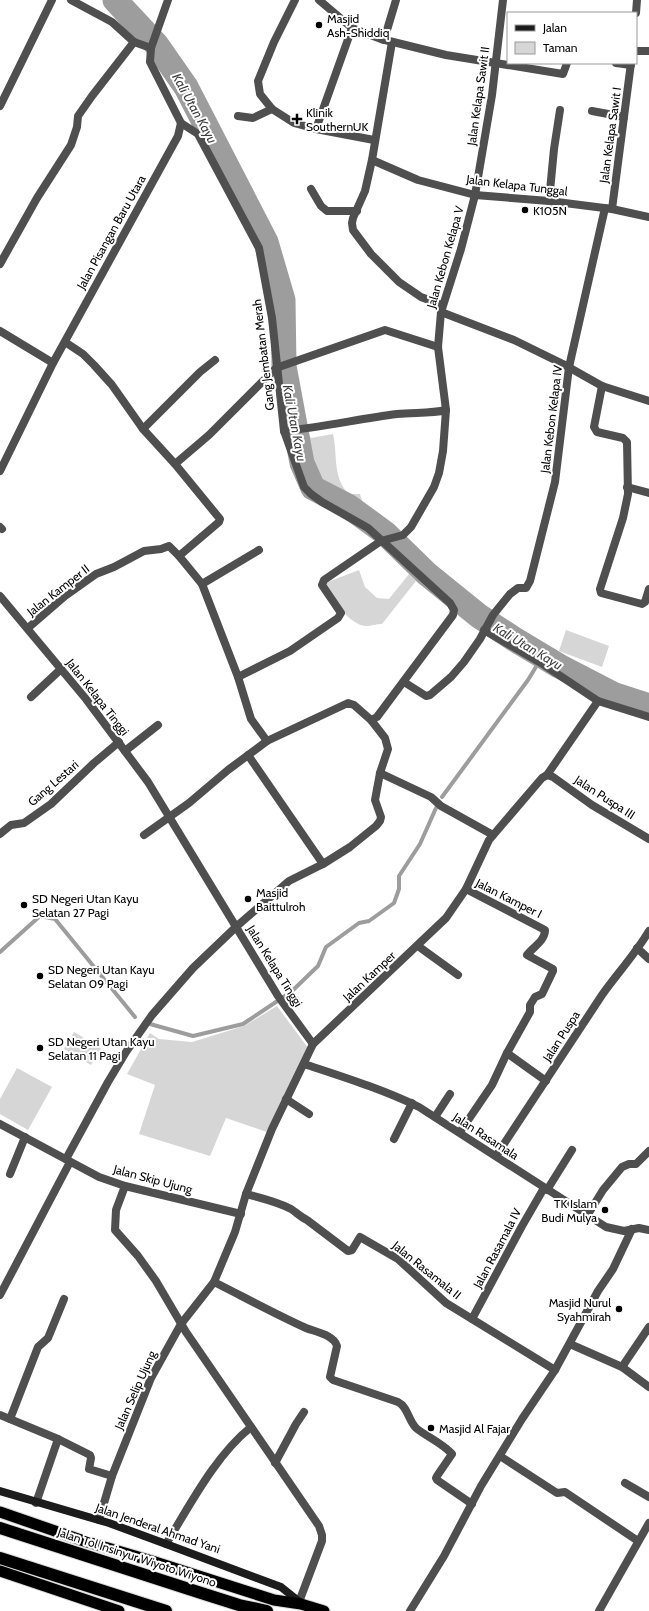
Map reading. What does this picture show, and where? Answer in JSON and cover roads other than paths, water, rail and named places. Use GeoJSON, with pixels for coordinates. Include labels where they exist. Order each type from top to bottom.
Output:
{"type":"FeatureCollection","features":[{"type":"Feature","properties":{"kind":"highway","name":"Jalan Jenderal Ahmad Yani"},"geometry":{"type":"LineString","coordinates":[[0,1512],[84,1541],[274,1600],[300,1603],[324,1611]]}},
{"type":"Feature","properties":{"kind":"highway","name":"Jalan Tol Insinyur Wiyoto Wiyono"},"geometry":{"type":"LineString","coordinates":[[0,1526],[212,1597],[267,1611]]}},
{"type":"Feature","properties":{"kind":"highway"},"geometry":{"type":"LineString","coordinates":[[0,1558],[166,1611]]}},
{"type":"Feature","properties":{"kind":"highway"},"geometry":{"type":"LineString","coordinates":[[0,1571],[119,1611]]}},
{"type":"Feature","properties":{"kind":"main road","name":"Jalan Jenderal Ahmad Yani"},"geometry":{"type":"LineString","coordinates":[[0,1491],[36,1503],[98,1520],[166,1544],[281,1587],[300,1603]]}},
{"type":"Feature","properties":{"kind":"street"},"geometry":{"type":"LineString","coordinates":[[0,106],[52,0]]}},
{"type":"Feature","properties":{"kind":"street"},"geometry":{"type":"LineString","coordinates":[[71,0],[112,22],[134,42],[152,48]]}},
{"type":"Feature","properties":{"kind":"street"},"geometry":{"type":"LineString","coordinates":[[168,0],[152,48],[150,62],[181,123]]}},
{"type":"Feature","properties":{"kind":"street"},"geometry":{"type":"LineString","coordinates":[[295,0],[274,42],[258,81],[260,94],[272,109],[294,123],[316,129],[374,140]]}},
{"type":"Feature","properties":{"kind":"street"},"geometry":{"type":"LineString","coordinates":[[319,0],[352,28],[388,41],[446,55],[563,74],[567,64]]}},
{"type":"Feature","properties":{"kind":"street"},"geometry":{"type":"LineString","coordinates":[[396,0],[388,41],[372,160],[365,191],[352,223],[353,230],[371,254],[399,282],[442,309],[514,340],[569,367],[602,386],[649,401]]}},
{"type":"Feature","properties":{"kind":"street","name":"Jalan Kelapa Sawit II"},"geometry":{"type":"LineString","coordinates":[[475,195],[492,95],[503,0]]}},
{"type":"Feature","properties":{"kind":"street"},"geometry":{"type":"LineString","coordinates":[[636,12],[637,0]]}},
{"type":"Feature","properties":{"kind":"street"},"geometry":{"type":"LineString","coordinates":[[316,129],[352,28]]}},
{"type":"Feature","properties":{"kind":"street"},"geometry":{"type":"LineString","coordinates":[[0,264],[37,198],[71,145],[77,128],[78,116],[134,42]]}},
{"type":"Feature","properties":{"kind":"street"},"geometry":{"type":"LineString","coordinates":[[637,51],[649,52]]}},
{"type":"Feature","properties":{"kind":"street","name":"Jalan Kelapa Sawit I"},"geometry":{"type":"LineString","coordinates":[[609,209],[631,64]]}},
{"type":"Feature","properties":{"kind":"street"},"geometry":{"type":"LineString","coordinates":[[238,116],[253,118],[272,109]]}},
{"type":"Feature","properties":{"kind":"street"},"geometry":{"type":"LineString","coordinates":[[550,201],[554,149],[560,110]]}},
{"type":"Feature","properties":{"kind":"street"},"geometry":{"type":"LineString","coordinates":[[592,111],[624,117]]}},
{"type":"Feature","properties":{"kind":"street","name":"Jalan Pisangan Baru Utara"},"geometry":{"type":"LineString","coordinates":[[0,471],[64,342],[178,136],[181,123]]}},
{"type":"Feature","properties":{"kind":"street","name":"Gang Jembatan Merah"},"geometry":{"type":"LineString","coordinates":[[181,123],[190,127],[198,134],[259,248],[282,365],[288,431],[304,487],[311,494],[368,528],[383,540],[450,603],[454,610],[453,614],[404,682]]}},
{"type":"Feature","properties":{"kind":"street","name":"Jalan Kelapa Tunggal"},"geometry":{"type":"LineString","coordinates":[[372,160],[418,180],[475,195],[550,201],[609,209],[649,218]]}},
{"type":"Feature","properties":{"kind":"street"},"geometry":{"type":"LineString","coordinates":[[312,189],[321,206],[325,210],[357,211]]}},
{"type":"Feature","properties":{"kind":"street","name":"Jalan Kebon Kelapa V"},"geometry":{"type":"LineString","coordinates":[[238,677],[290,651],[338,618],[341,612],[322,585],[324,580],[383,540],[403,535],[411,527],[434,487],[439,473],[443,451],[446,410],[438,347],[442,309],[461,249],[475,195]]}},
{"type":"Feature","properties":{"kind":"street","name":"Jalan Kebon Kelapa IV"},"geometry":{"type":"LineString","coordinates":[[404,682],[426,696],[430,695],[451,677],[464,662],[493,615],[510,594],[518,588],[526,588],[530,581],[555,482],[569,367],[609,209]]}},
{"type":"Feature","properties":{"kind":"street"},"geometry":{"type":"LineString","coordinates":[[175,464],[209,435],[282,365],[385,330],[438,347]]}},
{"type":"Feature","properties":{"kind":"street"},"geometry":{"type":"LineString","coordinates":[[0,331],[53,363]]}},
{"type":"Feature","properties":{"kind":"street"},"geometry":{"type":"LineString","coordinates":[[64,342],[83,354],[112,384],[143,429],[175,464],[220,519],[219,522],[180,556],[202,584],[238,677],[251,719],[267,741]]}},
{"type":"Feature","properties":{"kind":"street"},"geometry":{"type":"LineString","coordinates":[[143,429],[200,372],[215,360]]}},
{"type":"Feature","properties":{"kind":"street"},"geometry":{"type":"LineString","coordinates":[[602,386],[594,427],[597,432],[623,438],[627,442],[628,494],[623,518],[600,589],[601,593],[642,604],[645,602],[649,589]]}},
{"type":"Feature","properties":{"kind":"street"},"geometry":{"type":"LineString","coordinates":[[288,431],[399,414],[446,410]]}},
{"type":"Feature","properties":{"kind":"street"},"geometry":{"type":"LineString","coordinates":[[627,487],[649,493]]}},
{"type":"Feature","properties":{"kind":"street","name":"Jalan Kamper II"},"geometry":{"type":"LineString","coordinates":[[28,628],[65,596],[96,574],[114,567],[144,551],[161,549],[170,546],[180,556]]}},
{"type":"Feature","properties":{"kind":"street"},"geometry":{"type":"LineString","coordinates":[[202,584],[259,550]]}},
{"type":"Feature","properties":{"kind":"street","name":"Jalan Kelapa Tinggi"},"geometry":{"type":"LineString","coordinates":[[0,596],[86,700],[148,782],[280,999],[313,1044]]}},
{"type":"Feature","properties":{"kind":"street"},"geometry":{"type":"LineString","coordinates":[[485,629],[538,661],[598,701],[649,717]]}},
{"type":"Feature","properties":{"kind":"street"},"geometry":{"type":"LineString","coordinates":[[31,697],[61,669]]}},
{"type":"Feature","properties":{"kind":"street"},"geometry":{"type":"LineString","coordinates":[[371,720],[377,717],[404,682]]}},
{"type":"Feature","properties":{"kind":"street","name":"Jalan Kamper"},"geometry":{"type":"LineString","coordinates":[[241,1214],[246,1194],[272,1129],[313,1044],[446,918],[466,890],[489,840],[542,778],[547,775],[598,701]]}},
{"type":"Feature","properties":{"kind":"street"},"geometry":{"type":"LineString","coordinates":[[0,1295],[108,1082],[152,1015],[193,968],[236,926],[289,881],[323,864],[350,847],[380,822],[381,817],[375,800],[380,773],[388,749],[385,738],[371,720],[354,705],[348,703],[267,741],[170,816],[144,834]]}},
{"type":"Feature","properties":{"kind":"street"},"geometry":{"type":"LineString","coordinates":[[125,751],[158,725]]}},
{"type":"Feature","properties":{"kind":"street","name":"Gang Lestari"},"geometry":{"type":"LineString","coordinates":[[0,834],[11,825],[24,822],[51,804],[94,763],[119,742]]}},
{"type":"Feature","properties":{"kind":"street"},"geometry":{"type":"LineString","coordinates":[[248,755],[323,864]]}},
{"type":"Feature","properties":{"kind":"street"},"geometry":{"type":"LineString","coordinates":[[380,773],[431,797],[441,806],[493,835]]}},
{"type":"Feature","properties":{"kind":"street","name":"Jalan Puspa III"},"geometry":{"type":"LineString","coordinates":[[547,775],[553,777],[592,805],[649,839]]}},
{"type":"Feature","properties":{"kind":"street","name":"Jalan Kamper I"},"geometry":{"type":"LineString","coordinates":[[466,890],[545,930],[545,933],[538,944],[527,955],[553,969],[553,971],[542,994],[535,997],[530,1005],[530,1012],[507,1053]]}},
{"type":"Feature","properties":{"kind":"street","name":"Jalan Puspa"},"geometry":{"type":"LineString","coordinates":[[496,1156],[606,990],[649,931]]}},
{"type":"Feature","properties":{"kind":"street"},"geometry":{"type":"LineString","coordinates":[[418,946],[458,975]]}},
{"type":"Feature","properties":{"kind":"street"},"geometry":{"type":"LineString","coordinates":[[637,948],[649,959]]}},
{"type":"Feature","properties":{"kind":"street"},"geometry":{"type":"LineString","coordinates":[[460,1132],[492,1085],[507,1053],[546,1081]]}},
{"type":"Feature","properties":{"kind":"street","name":"Jalan Rasamala"},"geometry":{"type":"LineString","coordinates":[[304,1064],[360,1082],[412,1103],[460,1132],[545,1189],[606,1227],[624,1230],[649,1230]]}},
{"type":"Feature","properties":{"kind":"street"},"geometry":{"type":"LineString","coordinates":[[435,1117],[450,1094]]}},
{"type":"Feature","properties":{"kind":"street"},"geometry":{"type":"LineString","coordinates":[[286,1100],[309,1114]]}},
{"type":"Feature","properties":{"kind":"street"},"geometry":{"type":"LineString","coordinates":[[394,1139],[412,1103]]}},
{"type":"Feature","properties":{"kind":"street","name":"Jalan Skip Ujung"},"geometry":{"type":"LineString","coordinates":[[0,1124],[99,1177],[125,1186],[241,1214]]}},
{"type":"Feature","properties":{"kind":"street"},"geometry":{"type":"LineString","coordinates":[[10,1174],[26,1138]]}},
{"type":"Feature","properties":{"kind":"street","name":"Jalan Rasamala IV"},"geometry":{"type":"LineString","coordinates":[[472,1319],[522,1226],[572,1150]]}},
{"type":"Feature","properties":{"kind":"street"},"geometry":{"type":"LineString","coordinates":[[587,1216],[603,1190],[622,1167],[629,1164],[636,1164],[649,1151]]}},
{"type":"Feature","properties":{"kind":"street"},"geometry":{"type":"LineString","coordinates":[[125,1186],[116,1210],[115,1230],[138,1256],[156,1281],[181,1324],[319,1526],[322,1541],[300,1603]]}},
{"type":"Feature","properties":{"kind":"street","name":"Jalan Rasamala II"},"geometry":{"type":"LineString","coordinates":[[246,1194],[267,1200],[292,1210],[348,1251],[352,1250],[360,1237],[375,1244],[398,1259],[446,1303],[555,1370]]}},
{"type":"Feature","properties":{"kind":"street","name":"Jalan Selip Ujung"},"geometry":{"type":"LineString","coordinates":[[98,1520],[112,1476],[151,1378],[181,1324],[214,1282],[241,1214]]}},
{"type":"Feature","properties":{"kind":"street"},"geometry":{"type":"LineString","coordinates":[[410,1611],[444,1556],[481,1486],[555,1370],[610,1272],[632,1229]]}},
{"type":"Feature","properties":{"kind":"street"},"geometry":{"type":"LineString","coordinates":[[214,1282],[306,1328],[331,1338],[336,1342],[337,1346],[330,1377],[333,1380],[398,1402],[404,1406],[410,1421],[416,1428],[452,1454],[437,1476],[437,1480],[472,1504]]}},
{"type":"Feature","properties":{"kind":"street"},"geometry":{"type":"LineString","coordinates":[[10,1419],[38,1347],[48,1338],[64,1299]]}},
{"type":"Feature","properties":{"kind":"street"},"geometry":{"type":"LineString","coordinates":[[622,1367],[649,1327]]}},
{"type":"Feature","properties":{"kind":"street"},"geometry":{"type":"LineString","coordinates":[[570,1344],[622,1367],[649,1387]]}},
{"type":"Feature","properties":{"kind":"street"},"geometry":{"type":"LineString","coordinates":[[275,1463],[304,1412]]}},
{"type":"Feature","properties":{"kind":"street"},"geometry":{"type":"LineString","coordinates":[[0,1415],[58,1439],[90,1455],[91,1458],[89,1469],[112,1476]]}},
{"type":"Feature","properties":{"kind":"street"},"geometry":{"type":"LineString","coordinates":[[166,1544],[213,1470],[242,1434],[250,1427]]}},
{"type":"Feature","properties":{"kind":"street"},"geometry":{"type":"LineString","coordinates":[[36,1503],[58,1439]]}},
{"type":"Feature","properties":{"kind":"street"},"geometry":{"type":"LineString","coordinates":[[500,1456],[557,1493],[565,1492],[638,1541]]}},
{"type":"Feature","properties":{"kind":"street"},"geometry":{"type":"LineString","coordinates":[[625,1483],[649,1497]]}},
{"type":"Feature","properties":{"kind":"street"},"geometry":{"type":"LineString","coordinates":[[600,1611],[649,1523]]}},
{"type":"Feature","properties":{"kind":"waterway","name":"Kali Utan Kayu"},"geometry":{"type":"LineString","coordinates":[[115,0],[156,44],[186,87],[266,242],[283,300],[284,366],[302,463],[313,488],[348,506],[385,533],[427,574],[479,616],[514,639],[559,666],[615,695],[649,706]]}},
{"type":"Feature","properties":{"kind":"waterway"},"geometry":{"type":"LineString","coordinates":[[442,797],[528,680],[542,657]]}},
{"type":"Feature","properties":{"kind":"waterway"},"geometry":{"type":"LineString","coordinates":[[150,1024],[193,1036],[243,1024],[291,992],[318,966],[326,947],[359,923],[369,921],[394,903],[399,889],[399,876],[420,844],[436,808]]}},
{"type":"Feature","properties":{"kind":"waterway"},"geometry":{"type":"LineString","coordinates":[[0,952],[40,916],[55,919],[135,1017]]}},
{"type":"Feature","properties":{"kind":"place","name":"Masjid Ash-Shiddiq"},"geometry":{"type":"Point","coordinates":[319,25]}},
{"type":"Feature","properties":{"kind":"place","name":"Klinik SouthernUK"},"geometry":{"type":"Point","coordinates":[297,119]}},
{"type":"Feature","properties":{"kind":"place","name":"K105N"},"geometry":{"type":"Point","coordinates":[525,210]}},
{"type":"Feature","properties":{"kind":"place","name":"Masjid Baittulroh"},"geometry":{"type":"Point","coordinates":[248,899]}},
{"type":"Feature","properties":{"kind":"place","name":"SD Negeri Utan Kayu Selatan 27 Pagi"},"geometry":{"type":"Point","coordinates":[24,905]}},
{"type":"Feature","properties":{"kind":"place","name":"SD Negeri Utan Kayu Selatan 09 Pagi"},"geometry":{"type":"Point","coordinates":[40,976]}},
{"type":"Feature","properties":{"kind":"place","name":"SD Negeri Utan Kayu Selatan 11 Pagi"},"geometry":{"type":"Point","coordinates":[40,1048]}},
{"type":"Feature","properties":{"kind":"place","name":"TK Islam Budi Mulya"},"geometry":{"type":"Point","coordinates":[605,1210]}},
{"type":"Feature","properties":{"kind":"place","name":"Masjid Nurul Syahmirah"},"geometry":{"type":"Point","coordinates":[619,1309]}},
{"type":"Feature","properties":{"kind":"place","name":"Masjid Al Fajar"},"geometry":{"type":"Point","coordinates":[431,1428]}}]}
